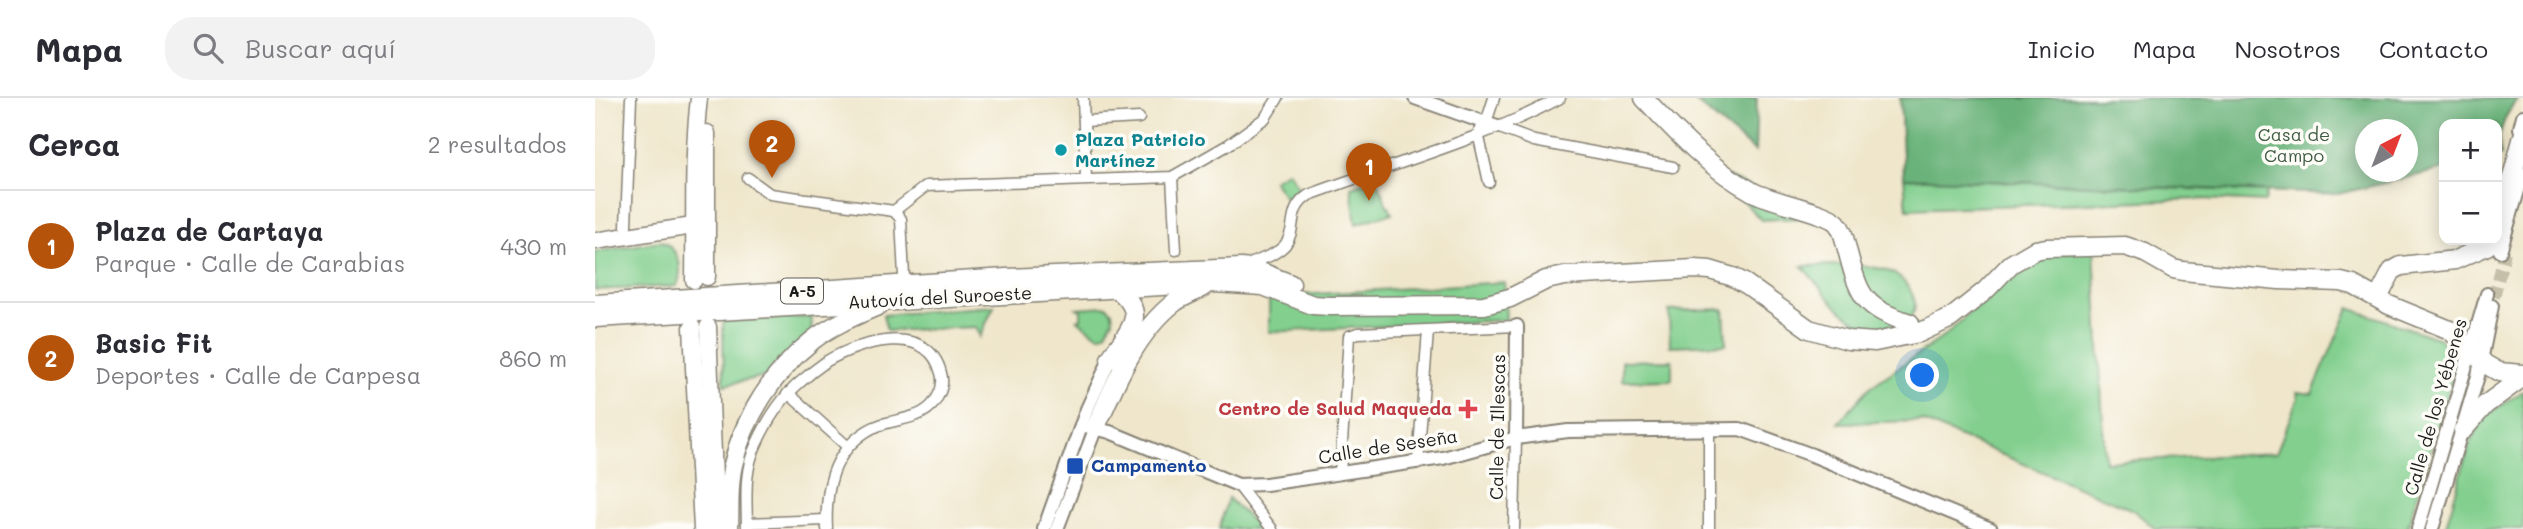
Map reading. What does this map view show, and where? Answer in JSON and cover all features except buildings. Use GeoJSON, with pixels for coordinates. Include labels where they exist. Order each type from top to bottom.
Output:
{"type":"FeatureCollection","features":[{"type":"Feature","properties":{"kind":"highway"},"geometry":{"type":"LineString","coordinates":[[1644,98],[1685,141],[1726,176],[1769,200],[1823,214],[1835,221],[1844,237],[1861,294],[1868,303],[1886,315],[1910,323]]}},
{"type":"Feature","properties":{"kind":"highway"},"geometry":{"type":"LineString","coordinates":[[2502,208],[2522,130]]}},
{"type":"Feature","properties":{"kind":"highway"},"geometry":{"type":"LineString","coordinates":[[2502,212],[2522,130]]}},
{"type":"Feature","properties":{"kind":"highway"},"geometry":{"type":"LineString","coordinates":[[1242,275],[1255,270],[1312,292],[1340,296],[1478,294],[1500,289],[1547,269],[1701,260],[1723,264],[1751,276],[1805,314],[1848,329],[1868,331],[1910,323],[1944,309],[1974,287],[2013,249],[2040,241],[2117,237],[2130,239],[2176,258],[2337,272],[2356,277],[2412,315],[2450,330],[2502,365],[2523,366]]}},
{"type":"Feature","properties":{"kind":"highway"},"geometry":{"type":"LineString","coordinates":[[1242,275],[1313,305],[1457,306],[1501,301],[1537,283],[1565,276],[1695,269],[1734,277],[1809,329],[1860,342],[1895,339],[1935,327],[1969,305],[2013,262],[2028,252],[2046,248],[2125,246],[2145,253],[2173,269],[2183,271],[2279,280],[2341,282],[2381,293]]}},
{"type":"Feature","properties":{"kind":"highway"},"geometry":{"type":"LineString","coordinates":[[2381,293],[2392,271],[2401,266],[2455,260],[2487,246],[2498,246]]}},
{"type":"Feature","properties":{"kind":"highway","name":"Autovía del Suroeste"},"geometry":{"type":"LineString","coordinates":[[596,307],[889,301],[1214,283],[1242,275]]}},
{"type":"Feature","properties":{"kind":"highway","name":"Autovía del Suroeste"},"geometry":{"type":"LineString","coordinates":[[596,307],[1006,278],[1242,275]]}},
{"type":"Feature","properties":{"kind":"highway"},"geometry":{"type":"LineString","coordinates":[[1110,359],[1150,329],[1175,302],[1214,283]]}},
{"type":"Feature","properties":{"kind":"highway"},"geometry":{"type":"LineString","coordinates":[[1089,426],[1124,366],[1133,323],[1135,310],[1130,299],[1116,288]]}},
{"type":"Feature","properties":{"kind":"highway"},"geometry":{"type":"LineString","coordinates":[[729,529],[732,468],[739,441],[753,411],[795,357],[813,340],[889,301]]}},
{"type":"Feature","properties":{"kind":"highway"},"geometry":{"type":"LineString","coordinates":[[2477,350],[2499,372],[2523,375]]}},
{"type":"Feature","properties":{"kind":"highway"},"geometry":{"type":"LineString","coordinates":[[2463,430],[2485,405],[2523,375]]}},
{"type":"Feature","properties":{"kind":"main road"},"geometry":{"type":"LineString","coordinates":[[595,241],[671,225],[688,211],[693,198],[699,98]]}},
{"type":"Feature","properties":{"kind":"main road"},"geometry":{"type":"LineString","coordinates":[[671,225],[694,260],[700,278],[709,98]]}},
{"type":"Feature","properties":{"kind":"main road"},"geometry":{"type":"LineString","coordinates":[[693,198],[701,222],[694,260]]}},
{"type":"Feature","properties":{"kind":"main road"},"geometry":{"type":"LineString","coordinates":[[595,231],[626,226],[701,222]]}},
{"type":"Feature","properties":{"kind":"main road"},"geometry":{"type":"LineString","coordinates":[[702,529],[700,327],[716,529]]}},
{"type":"Feature","properties":{"kind":"street"},"geometry":{"type":"LineString","coordinates":[[626,226],[631,98]]}},
{"type":"Feature","properties":{"kind":"street"},"geometry":{"type":"LineString","coordinates":[[1083,98],[1086,179]]}},
{"type":"Feature","properties":{"kind":"street"},"geometry":{"type":"LineString","coordinates":[[894,211],[926,186],[1172,177],[1228,145],[1265,118],[1277,98]]}},
{"type":"Feature","properties":{"kind":"street"},"geometry":{"type":"LineString","coordinates":[[1415,98],[1487,128],[1534,141],[1673,167]]}},
{"type":"Feature","properties":{"kind":"street"},"geometry":{"type":"LineString","coordinates":[[1489,182],[1487,128],[1494,98]]}},
{"type":"Feature","properties":{"kind":"street"},"geometry":{"type":"LineString","coordinates":[[1242,275],[1286,244],[1294,212],[1303,199],[1535,112],[1560,98]]}},
{"type":"Feature","properties":{"kind":"street"},"geometry":{"type":"LineString","coordinates":[[1084,121],[1139,118]]}},
{"type":"Feature","properties":{"kind":"street"},"geometry":{"type":"LineString","coordinates":[[2498,246],[2523,174]]}},
{"type":"Feature","properties":{"kind":"street"},"geometry":{"type":"LineString","coordinates":[[1172,177],[1176,250]]}},
{"type":"Feature","properties":{"kind":"street"},"geometry":{"type":"LineString","coordinates":[[748,178],[770,194],[894,211],[901,219],[904,276]]}},
{"type":"Feature","properties":{"kind":"street"},"geometry":{"type":"LineString","coordinates":[[2498,246],[2523,196]]}},
{"type":"Feature","properties":{"kind":"street","name":"Calle de los Yébenes"},"geometry":{"type":"LineString","coordinates":[[2418,529],[2477,350],[2491,295]]}},
{"type":"Feature","properties":{"kind":"street"},"geometry":{"type":"LineString","coordinates":[[1340,473],[1349,337],[1358,333],[1517,326]]}},
{"type":"Feature","properties":{"kind":"street","name":"Calle de Illescas"},"geometry":{"type":"LineString","coordinates":[[1514,529],[1517,326]]}},
{"type":"Feature","properties":{"kind":"street"},"geometry":{"type":"LineString","coordinates":[[1418,462],[1428,331]]}},
{"type":"Feature","properties":{"kind":"street"},"geometry":{"type":"LineString","coordinates":[[887,341],[912,341],[928,351],[941,373],[941,388],[935,403],[917,416],[879,424],[848,447],[833,469],[826,524],[747,526],[745,489],[755,447],[788,393],[827,362],[860,347],[887,341]]}},
{"type":"Feature","properties":{"kind":"street","name":"Calle de los Yébenes"},"geometry":{"type":"LineString","coordinates":[[2432,529],[2463,430],[2477,350]]}},
{"type":"Feature","properties":{"kind":"street"},"geometry":{"type":"LineString","coordinates":[[1057,529],[1110,359]]}},
{"type":"Feature","properties":{"kind":"street"},"geometry":{"type":"LineString","coordinates":[[788,393],[848,447]]}},
{"type":"Feature","properties":{"kind":"street"},"geometry":{"type":"LineString","coordinates":[[1044,529],[1089,426]]}},
{"type":"Feature","properties":{"kind":"street","name":"Calle de Seseña"},"geometry":{"type":"LineString","coordinates":[[1089,426],[1238,485],[1266,485],[1443,458],[1516,438],[1568,430],[1740,429],[1991,529]]}},
{"type":"Feature","properties":{"kind":"street"},"geometry":{"type":"LineString","coordinates":[[1709,428],[1709,529]]}},
{"type":"Feature","properties":{"kind":"street"},"geometry":{"type":"LineString","coordinates":[[1238,485],[1272,529]]}},
{"type":"Feature","properties":{"kind":"green space"},"geometry":{"type":"Polygon","coordinates":[[[1691,98],[1757,98],[1755,152],[1691,98]]]}},
{"type":"Feature","properties":{"kind":"green space","name":"Casa de Campo"},"geometry":{"type":"Polygon","coordinates":[[[1900,98],[2518,98],[2509,110],[2502,129],[2502,119],[2439,119],[2439,170],[2418,175],[2418,119],[2355,119],[2355,182],[2389,182],[2338,194],[1904,178],[1900,98]]]}},
{"type":"Feature","properties":{"kind":"green space"},"geometry":{"type":"Polygon","coordinates":[[[1288,171],[1299,189],[1285,198],[1273,180],[1288,171]]]}},
{"type":"Feature","properties":{"kind":"green space"},"geometry":{"type":"Polygon","coordinates":[[[1716,172],[1819,217],[1761,220],[1716,172]]]}},
{"type":"Feature","properties":{"kind":"green space"},"geometry":{"type":"Polygon","coordinates":[[[1377,178],[1392,213],[1356,224],[1351,187],[1377,178]]]}},
{"type":"Feature","properties":{"kind":"green space"},"geometry":{"type":"Polygon","coordinates":[[[1904,178],[2267,192],[2265,202],[2202,199],[1907,209],[1904,178]]]}},
{"type":"Feature","properties":{"kind":"green space"},"geometry":{"type":"Polygon","coordinates":[[[660,241],[676,253],[680,265],[677,286],[595,290],[595,252],[660,241]]]}},
{"type":"Feature","properties":{"kind":"green space"},"geometry":{"type":"Polygon","coordinates":[[[2094,249],[2105,462],[2276,453],[2298,398],[2297,392],[2312,394],[2349,308],[2440,339],[2452,354],[2453,374],[2407,529],[2156,529],[2133,510],[1922,421],[1838,423],[1869,388],[1946,335],[2024,262],[2038,256],[2094,249]]]}},
{"type":"Feature","properties":{"kind":"green space"},"geometry":{"type":"Polygon","coordinates":[[[1845,265],[1881,269],[1899,277],[1913,295],[1915,308],[1912,315],[1899,324],[1875,327],[1862,325],[1835,305],[1802,266],[1845,265]]]}},
{"type":"Feature","properties":{"kind":"green space"},"geometry":{"type":"Polygon","coordinates":[[[1504,282],[1506,320],[1269,332],[1269,297],[1504,282]]]}},
{"type":"Feature","properties":{"kind":"green space"},"geometry":{"type":"Polygon","coordinates":[[[994,306],[980,337],[976,327],[887,331],[883,315],[994,306]]]}},
{"type":"Feature","properties":{"kind":"green space"},"geometry":{"type":"Polygon","coordinates":[[[1107,306],[1112,312],[1113,320],[1105,334],[1099,336],[1077,320],[1081,319],[1081,310],[1077,308],[1107,306]]]}},
{"type":"Feature","properties":{"kind":"green space"},"geometry":{"type":"Polygon","coordinates":[[[1724,309],[1726,344],[1670,346],[1669,311],[1724,309]]]}},
{"type":"Feature","properties":{"kind":"green space"},"geometry":{"type":"Polygon","coordinates":[[[812,317],[811,339],[770,375],[724,385],[723,321],[812,317]]]}},
{"type":"Feature","properties":{"kind":"green space"},"geometry":{"type":"Polygon","coordinates":[[[1672,360],[1672,380],[1622,381],[1622,361],[1672,360]]]}},
{"type":"Feature","properties":{"kind":"green space"},"geometry":{"type":"Polygon","coordinates":[[[2523,391],[2523,529],[2445,529],[2471,440],[2487,415],[2523,391]]]}},
{"type":"Feature","properties":{"kind":"green space"},"geometry":{"type":"Polygon","coordinates":[[[1228,498],[1256,525],[1258,529],[1219,529],[1228,498]]]}},
{"type":"Feature","properties":{"kind":"tunnel"},"geometry":{"type":"LineString","coordinates":[[2494,297],[2505,252]]}},
{"type":"Feature","properties":{"kind":"place","name":"Plaza Patricio Martínez"},"geometry":{"type":"Point","coordinates":[1061,150]}},
{"type":"Feature","properties":{"kind":"place","name":"Basic Fit"},"geometry":{"type":"Point","coordinates":[772,178]}},
{"type":"Feature","properties":{"kind":"place","name":"Plaza de Cartaya"},"geometry":{"type":"Point","coordinates":[1369,201]}},
{"type":"Feature","properties":{"kind":"place","name":"Centro de Salud Maqueda"},"geometry":{"type":"Point","coordinates":[1468,409]}},
{"type":"Feature","properties":{"kind":"place","name":"Campamento"},"geometry":{"type":"Point","coordinates":[1075,466]}}]}
